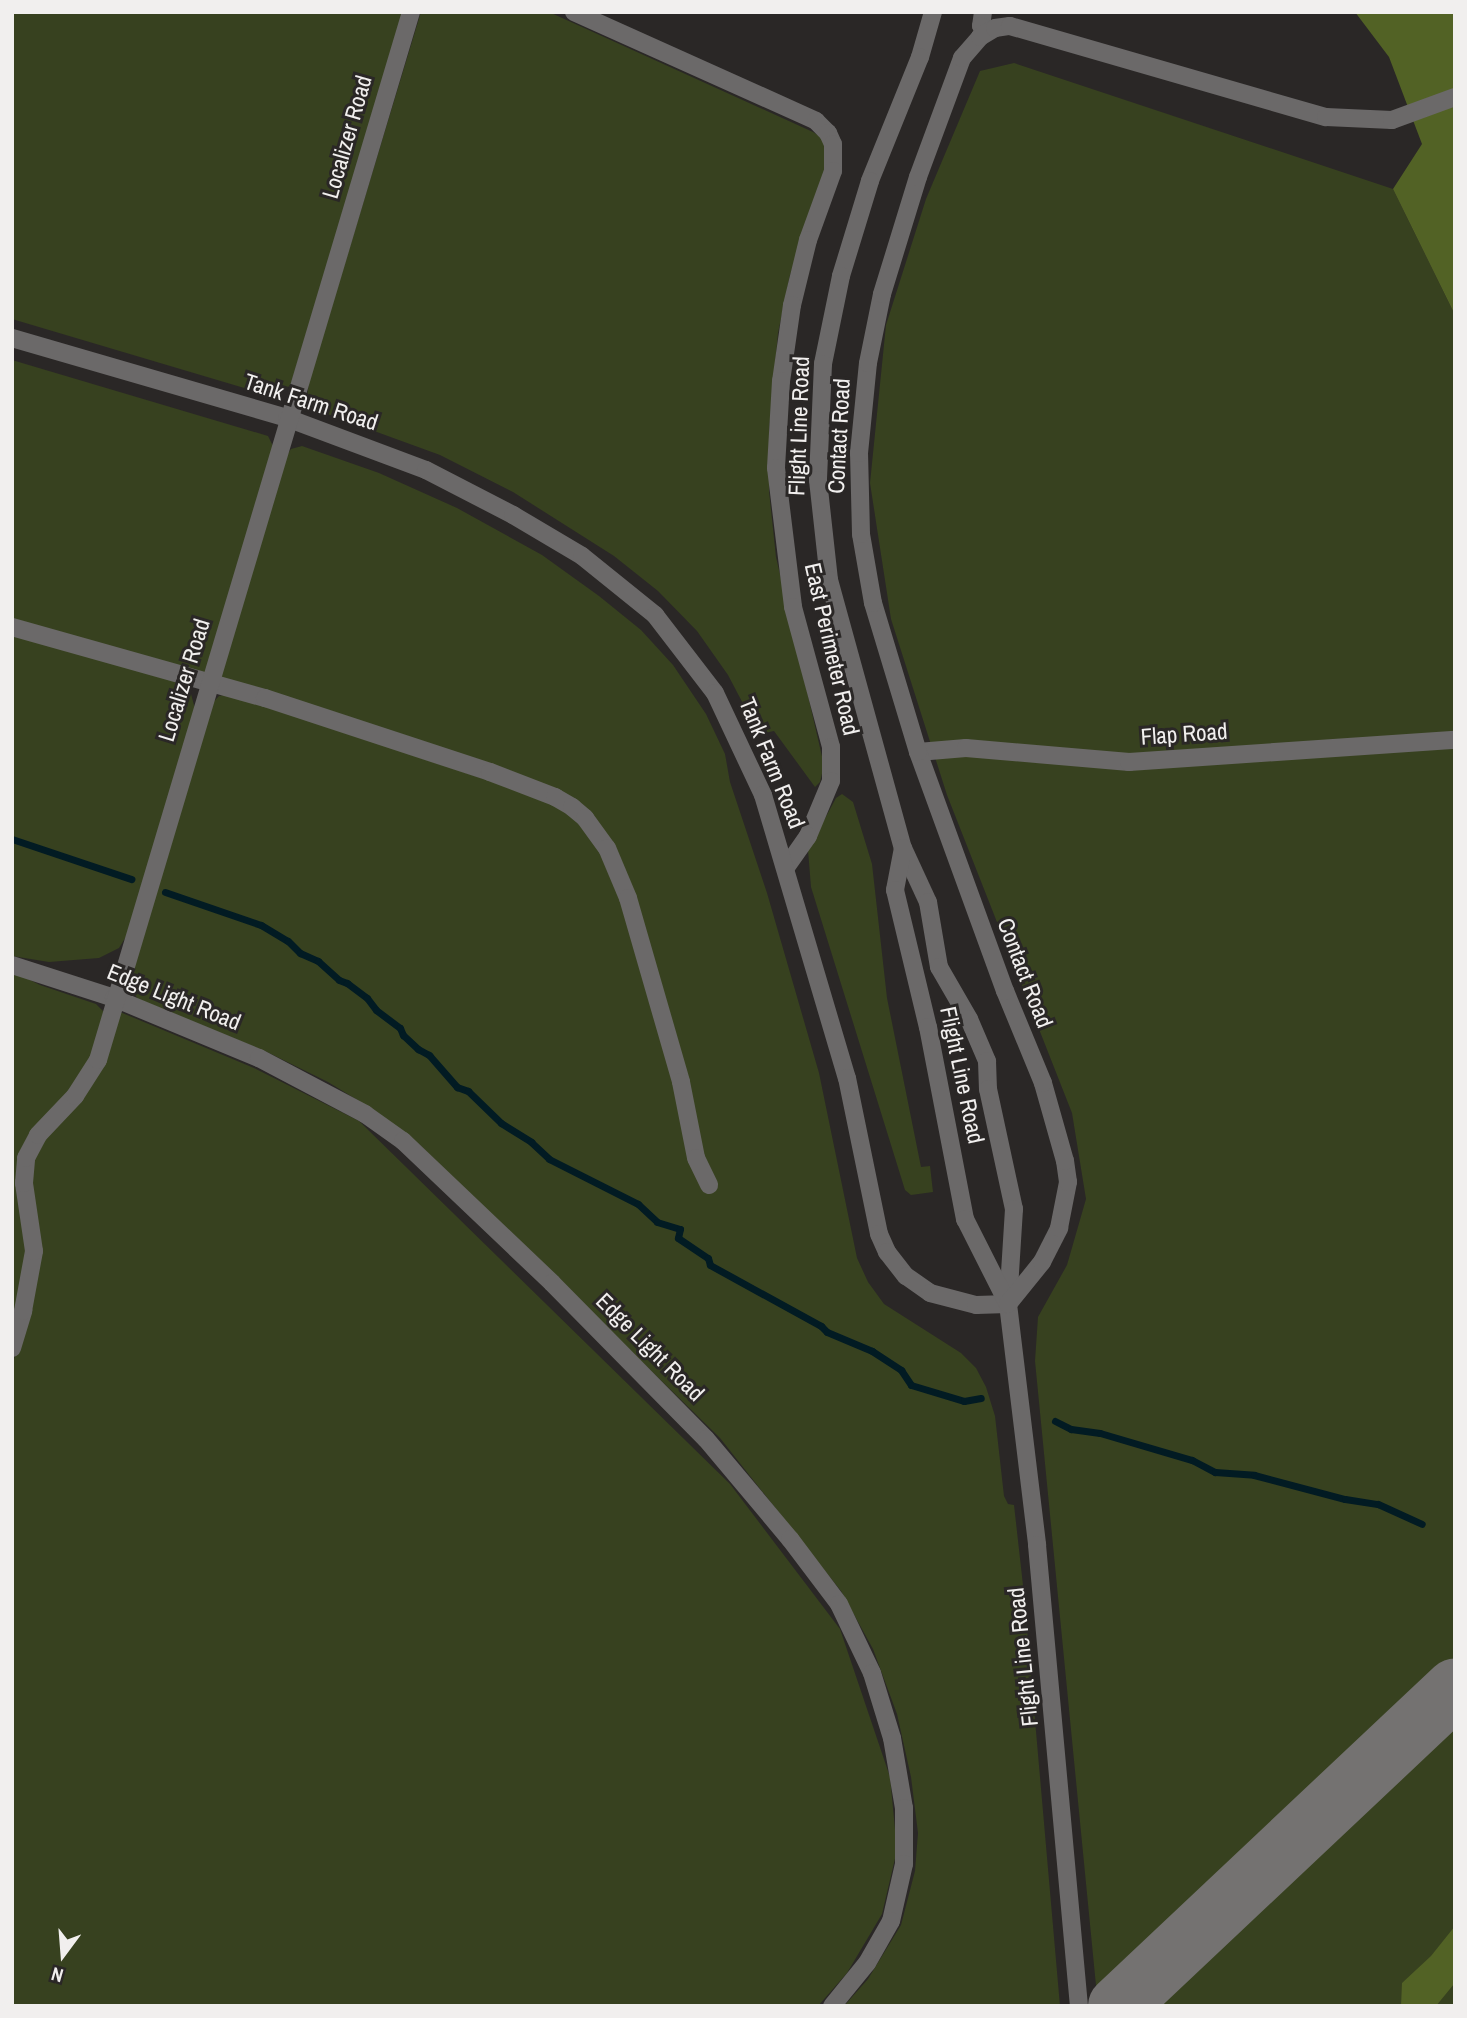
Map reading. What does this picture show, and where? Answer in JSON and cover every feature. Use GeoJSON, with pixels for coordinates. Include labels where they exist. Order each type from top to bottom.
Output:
{"type":"FeatureCollection","features":[{"type":"Feature","properties":{"kind":"lane","name":"Localizer Road"},"geometry":{"type":"LineString","coordinates":[[12,1348],[23,1311],[34,1251],[24,1183],[26,1158],[38,1135],[75,1096],[98,1060],[114,998],[287,418],[314,340],[411,12]]}},
{"type":"Feature","properties":{"kind":"lane","name":"East Perimeter Road"},"geometry":{"type":"LineString","coordinates":[[574,12],[816,121],[828,133],[833,144],[832,171],[808,240],[792,305],[781,381],[776,468],[793,607],[831,747],[831,781],[808,836],[786,868]]}},
{"type":"Feature","properties":{"kind":"lane","name":"Flight Line Road"},"geometry":{"type":"LineString","coordinates":[[933,12],[920,57],[849,243],[823,364],[817,448],[821,526],[829,580],[903,848],[928,902],[939,967],[969,1019],[987,1061],[988,1089],[1014,1209],[1008,1304],[1038,1558],[1079,2006]]}},
{"type":"Feature","properties":{"kind":"lane"},"geometry":{"type":"LineString","coordinates":[[983,12],[981,26],[987,32],[1010,26],[1040,32],[1326,117],[1392,120],[1455,97]]}},
{"type":"Feature","properties":{"kind":"lane","name":"Contact Road"},"geometry":{"type":"LineString","coordinates":[[987,32],[973,43],[962,58],[904,219],[882,294],[864,397],[859,481],[863,557],[873,604],[918,751],[1005,991],[1042,1083],[1065,1161],[1068,1182],[1059,1228],[1032,1277],[1008,1304]]}},
{"type":"Feature","properties":{"kind":"lane","name":"Tank Farm Road"},"geometry":{"type":"LineString","coordinates":[[12,338],[287,418],[380,450],[470,491],[583,556],[632,594],[677,639],[715,693],[763,794],[847,1078],[879,1234],[887,1252],[906,1276],[930,1293],[968,1304],[1008,1304]]}},
{"type":"Feature","properties":{"kind":"lane"},"geometry":{"type":"LineString","coordinates":[[12,627],[265,698],[490,772],[555,797],[585,818],[607,848],[635,920],[681,1082],[696,1157],[709,1185]]}},
{"type":"Feature","properties":{"kind":"lane","name":"Flap Road"},"geometry":{"type":"LineString","coordinates":[[918,751],[966,748],[1129,762],[1455,740]]}},
{"type":"Feature","properties":{"kind":"lane","name":"Flight Line Road"},"geometry":{"type":"LineString","coordinates":[[903,848],[895,890],[928,1027],[965,1219],[1008,1304]]}},
{"type":"Feature","properties":{"kind":"lane","name":"Edge Light Road"},"geometry":{"type":"LineString","coordinates":[[12,965],[114,998],[259,1058],[313,1084],[365,1114],[402,1141],[552,1283],[706,1440],[790,1539],[839,1604],[872,1673],[883,1703],[899,1777],[906,1837],[899,1895],[891,1921],[867,1963],[832,2006]]}},
{"type":"Feature","properties":{"kind":"green space"},"geometry":{"type":"Polygon","coordinates":[[[12,12],[403,12],[291,384],[278,398],[12,319],[12,12]]]}},
{"type":"Feature","properties":{"kind":"green space"},"geometry":{"type":"Polygon","coordinates":[[[421,12],[549,12],[824,139],[827,164],[790,275],[778,333],[769,431],[769,491],[776,557],[824,765],[820,782],[815,787],[774,731],[759,734],[728,675],[697,631],[658,591],[614,556],[513,492],[440,455],[311,408],[307,397],[309,382],[421,12]]]}},
{"type":"Feature","properties":{"kind":"green space"},"geometry":{"type":"Polygon","coordinates":[[[1355,12],[1455,12],[1455,315],[1393,189],[1422,144],[1389,57],[1355,12]]]}},
{"type":"Feature","properties":{"kind":"green space"},"geometry":{"type":"Polygon","coordinates":[[[1014,63],[1393,189],[1455,315],[1455,2006],[1098,2006],[1035,1361],[1038,1317],[1067,1265],[1086,1199],[1072,1113],[947,795],[891,619],[870,483],[886,325],[926,199],[980,71],[1014,63]]]}},
{"type":"Feature","properties":{"kind":"green space"},"geometry":{"type":"Polygon","coordinates":[[[12,360],[268,436],[273,446],[205,678],[12,623],[12,360]]]}},
{"type":"Feature","properties":{"kind":"green space"},"geometry":{"type":"Polygon","coordinates":[[[302,446],[379,473],[457,508],[542,555],[641,630],[673,665],[706,714],[725,754],[730,782],[767,893],[819,1073],[857,1258],[868,1282],[884,1304],[961,1353],[976,1368],[986,1387],[995,1416],[1004,1496],[1008,1504],[1014,1505],[1024,1594],[1060,2006],[844,2006],[868,1979],[901,1925],[915,1871],[918,1833],[911,1777],[897,1714],[873,1649],[841,1591],[720,1438],[420,1145],[377,1112],[328,1082],[267,1052],[138,999],[129,987],[128,978],[207,709],[219,696],[229,694],[541,798],[578,819],[600,845],[617,881],[675,1088],[690,1163],[703,1190],[713,1192],[715,1182],[704,1162],[690,1097],[636,903],[615,846],[590,813],[563,795],[497,769],[264,692],[216,682],[284,460],[291,449],[302,446]]]}},
{"type":"Feature","properties":{"kind":"green space"},"geometry":{"type":"Polygon","coordinates":[[[12,634],[185,683],[191,694],[195,709],[127,935],[119,948],[99,958],[49,962],[12,956],[12,634]]]}},
{"type":"Feature","properties":{"kind":"green space"},"geometry":{"type":"Polygon","coordinates":[[[842,794],[853,802],[872,864],[887,998],[921,1167],[930,1166],[933,1192],[911,1195],[905,1190],[811,887],[808,850],[836,798],[842,794]]]}},
{"type":"Feature","properties":{"kind":"green space"},"geometry":{"type":"Polygon","coordinates":[[[12,971],[40,985],[96,1004],[105,1013],[91,1065],[32,1136],[28,1238],[12,1329],[12,971]]]}},
{"type":"Feature","properties":{"kind":"green space"},"geometry":{"type":"Polygon","coordinates":[[[120,1012],[254,1068],[359,1121],[730,1484],[840,1629],[890,1777],[897,1850],[882,1914],[847,1973],[818,2006],[12,2006],[12,1367],[42,1252],[30,1180],[32,1160],[120,1012]]]}},
{"type":"Feature","properties":{"kind":"green space"},"geometry":{"type":"Polygon","coordinates":[[[1455,1926],[1454,1984],[1436,2006],[1401,2006],[1402,1983],[1431,1956],[1455,1926]]]}},
{"type":"Feature","properties":{"kind":"waterway"},"geometry":{"type":"LineString","coordinates":[[12,839],[131,879]]}},
{"type":"Feature","properties":{"kind":"waterway"},"geometry":{"type":"LineString","coordinates":[[165,892],[261,925],[288,941],[300,953],[318,961],[339,980],[367,998],[376,1010],[400,1028],[403,1035],[418,1049],[429,1055],[457,1087],[468,1091],[501,1123],[531,1142],[549,1159],[638,1204],[657,1222],[680,1229],[678,1238],[708,1258],[710,1265],[821,1326],[827,1332],[872,1351],[901,1370],[911,1385],[964,1401],[981,1398]]}},
{"type":"Feature","properties":{"kind":"waterway"},"geometry":{"type":"LineString","coordinates":[[1055,1421],[1071,1429],[1100,1433],[1192,1460],[1215,1472],[1254,1475],[1345,1499],[1378,1504],[1422,1524]]}},
{"type":"Feature","properties":{"kind":"taxiway"},"geometry":{"type":"LineString","coordinates":[[1118,2006],[1455,1688]]}}]}
